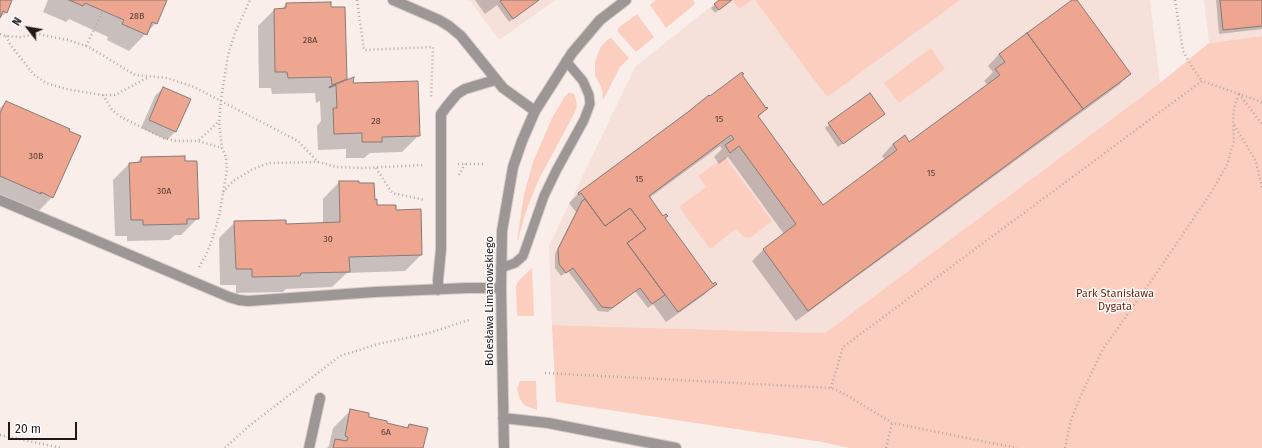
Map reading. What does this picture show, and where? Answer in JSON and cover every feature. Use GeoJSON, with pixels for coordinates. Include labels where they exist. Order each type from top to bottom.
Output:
{"type":"FeatureCollection","features":[{"type":"Feature","properties":{"kind":"street"},"geometry":{"type":"LineString","coordinates":[[393,0],[439,20],[449,26],[461,36],[503,88],[536,111]]}},
{"type":"Feature","properties":{"kind":"street","name":"Bolesława Limanowskiego"},"geometry":{"type":"LineString","coordinates":[[504,448],[501,288],[502,231],[513,167],[522,141],[536,111],[566,61],[600,20],[626,0]]}},
{"type":"Feature","properties":{"kind":"street"},"geometry":{"type":"LineString","coordinates":[[438,290],[441,249],[442,114],[457,94],[465,89],[495,80]]}},
{"type":"Feature","properties":{"kind":"street"},"geometry":{"type":"LineString","coordinates":[[0,200],[229,297],[248,301],[375,292],[501,288]]}},
{"type":"Feature","properties":{"kind":"street"},"geometry":{"type":"LineString","coordinates":[[309,448],[320,398]]}},
{"type":"Feature","properties":{"kind":"street"},"geometry":{"type":"LineString","coordinates":[[503,418],[548,423],[676,448]]}},
{"type":"Feature","properties":{"kind":"lane"},"geometry":{"type":"LineString","coordinates":[[501,268],[515,263],[523,256],[544,196],[584,120],[590,104],[589,95],[583,81],[566,61]]}},
{"type":"Feature","properties":{"kind":"path"},"geometry":{"type":"LineString","coordinates":[[190,281],[206,255],[219,217],[227,170],[226,157],[222,148],[219,122],[221,100],[228,55],[235,33],[250,0]]}},
{"type":"Feature","properties":{"kind":"path"},"geometry":{"type":"LineString","coordinates":[[357,0],[364,50],[433,47],[431,102]]}},
{"type":"Feature","properties":{"kind":"path"},"geometry":{"type":"LineString","coordinates":[[1175,0],[1183,51],[1202,81],[1262,102]]}},
{"type":"Feature","properties":{"kind":"path"},"geometry":{"type":"LineString","coordinates":[[86,46],[103,11]]}},
{"type":"Feature","properties":{"kind":"path"},"geometry":{"type":"LineString","coordinates":[[0,34],[20,37],[38,34],[68,40],[86,46],[136,74],[167,78],[194,87],[298,141],[318,162]]}},
{"type":"Feature","properties":{"kind":"path"},"geometry":{"type":"LineString","coordinates":[[6,36],[10,44],[33,74],[46,83],[66,89],[102,95],[115,95],[150,76]]}},
{"type":"Feature","properties":{"kind":"path"},"geometry":{"type":"LineString","coordinates":[[831,388],[843,347],[1202,81]]}},
{"type":"Feature","properties":{"kind":"path"},"geometry":{"type":"LineString","coordinates":[[1065,448],[1071,420],[1103,349],[1199,210],[1227,165],[1234,141],[1234,108],[1239,94]]}},
{"type":"Feature","properties":{"kind":"path"},"geometry":{"type":"LineString","coordinates":[[1239,94],[1262,124]]}},
{"type":"Feature","properties":{"kind":"path"},"geometry":{"type":"LineString","coordinates":[[102,95],[112,110],[121,117],[163,138],[177,141],[198,141],[222,148]]}},
{"type":"Feature","properties":{"kind":"path"},"geometry":{"type":"LineString","coordinates":[[198,141],[219,122]]}},
{"type":"Feature","properties":{"kind":"path"},"geometry":{"type":"LineString","coordinates":[[1233,123],[1256,161],[1262,188]]}},
{"type":"Feature","properties":{"kind":"path"},"geometry":{"type":"LineString","coordinates":[[223,192],[233,182],[253,169],[269,163],[318,162],[336,166],[376,167],[483,164]]}},
{"type":"Feature","properties":{"kind":"path"},"geometry":{"type":"LineString","coordinates":[[376,167],[392,193],[428,200]]}},
{"type":"Feature","properties":{"kind":"path"},"geometry":{"type":"LineString","coordinates":[[225,448],[249,426],[340,356],[378,344],[429,333],[469,320]]}},
{"type":"Feature","properties":{"kind":"path"},"geometry":{"type":"LineString","coordinates":[[545,373],[831,388],[845,394],[892,423],[1017,448]]}},
{"type":"Feature","properties":{"kind":"path"},"geometry":{"type":"LineString","coordinates":[[886,448],[892,423]]}},
{"type":"Feature","properties":{"kind":"path"},"geometry":{"type":"LineString","coordinates":[[0,435],[62,448]]}},
{"type":"Feature","properties":{"kind":"shaded area"},"geometry":{"type":"Polygon","coordinates":[[[466,0],[556,0],[499,40],[471,2],[466,0]]]}},
{"type":"Feature","properties":{"kind":"shaded area"},"geometry":{"type":"Polygon","coordinates":[[[719,0],[1150,0],[1160,83],[825,333],[552,325],[549,246],[635,67],[719,0]]]}},
{"type":"Feature","properties":{"kind":"shaded area"},"geometry":{"type":"Polygon","coordinates":[[[1204,0],[1262,0],[1262,36],[1209,43],[1204,0]]]}},
{"type":"Feature","properties":{"kind":"green space"},"geometry":{"type":"Polygon","coordinates":[[[656,0],[693,0],[695,4],[666,28],[650,5],[656,0]]]}},
{"type":"Feature","properties":{"kind":"green space"},"geometry":{"type":"Polygon","coordinates":[[[733,0],[751,0],[739,9],[733,0]]]}},
{"type":"Feature","properties":{"kind":"green space"},"geometry":{"type":"Polygon","coordinates":[[[755,0],[960,0],[827,97],[755,0]]]}},
{"type":"Feature","properties":{"kind":"green space"},"geometry":{"type":"Polygon","coordinates":[[[637,14],[654,37],[636,52],[618,32],[618,28],[637,14]]]}},
{"type":"Feature","properties":{"kind":"green space","name":"Park Stanisława Dygata"},"geometry":{"type":"Polygon","coordinates":[[[1262,36],[1262,448],[849,448],[822,442],[556,402],[552,325],[825,333],[1160,83],[1209,43],[1262,36]]]}},
{"type":"Feature","properties":{"kind":"green space"},"geometry":{"type":"Polygon","coordinates":[[[611,38],[629,58],[620,67],[603,100],[602,89],[595,75],[595,62],[600,48],[608,39],[611,38]]]}},
{"type":"Feature","properties":{"kind":"green space"},"geometry":{"type":"Polygon","coordinates":[[[931,48],[945,69],[899,103],[884,83],[931,48]]]}},
{"type":"Feature","properties":{"kind":"green space"},"geometry":{"type":"Polygon","coordinates":[[[569,93],[573,93],[575,96],[577,104],[576,110],[538,181],[526,211],[517,240],[524,195],[533,162],[552,118],[565,96],[569,93]]]}},
{"type":"Feature","properties":{"kind":"green space"},"geometry":{"type":"Polygon","coordinates":[[[725,157],[772,221],[750,238],[744,237],[736,229],[710,249],[679,207],[706,187],[698,176],[725,157]]]}},
{"type":"Feature","properties":{"kind":"green space"},"geometry":{"type":"Polygon","coordinates":[[[532,268],[534,316],[518,316],[516,286],[519,280],[532,268]]]}},
{"type":"Feature","properties":{"kind":"green space"},"geometry":{"type":"Polygon","coordinates":[[[520,381],[536,381],[537,410],[524,405],[520,399],[517,389],[520,381]]]}},
{"type":"Feature","properties":{"kind":"building"},"geometry":{"type":"Polygon","coordinates":[[[0,0],[12,0],[7,13],[3,11],[0,18],[0,0]]]}},
{"type":"Feature","properties":{"kind":"building"},"geometry":{"type":"Polygon","coordinates":[[[69,0],[167,0],[157,24],[152,22],[147,35],[122,24],[124,20],[85,3],[83,6],[69,0]]]}},
{"type":"Feature","properties":{"kind":"building"},"geometry":{"type":"Polygon","coordinates":[[[539,0],[513,19],[500,1],[539,0]]]}},
{"type":"Feature","properties":{"kind":"building"},"geometry":{"type":"Polygon","coordinates":[[[719,0],[732,0],[719,10],[714,4],[719,0]]]}},
{"type":"Feature","properties":{"kind":"building"},"geometry":{"type":"Polygon","coordinates":[[[1072,0],[1077,0],[1131,74],[1083,109],[1027,33],[1072,0]]]}},
{"type":"Feature","properties":{"kind":"building"},"geometry":{"type":"Polygon","coordinates":[[[1220,0],[1262,0],[1262,26],[1223,30],[1220,0]]]}},
{"type":"Feature","properties":{"kind":"building"},"geometry":{"type":"Polygon","coordinates":[[[331,2],[331,7],[345,7],[347,79],[332,85],[331,77],[288,78],[287,72],[275,72],[274,9],[286,8],[286,3],[331,2]]]}},
{"type":"Feature","properties":{"kind":"building"},"geometry":{"type":"Polygon","coordinates":[[[1027,33],[1083,109],[808,311],[763,249],[796,224],[739,146],[730,153],[725,145],[734,139],[731,135],[649,196],[663,216],[666,214],[668,216],[665,218],[713,284],[715,282],[717,284],[678,312],[627,243],[646,229],[630,208],[605,226],[581,193],[579,195],[578,193],[742,72],[744,74],[742,75],[766,108],[768,108],[758,116],[823,205],[897,150],[893,144],[905,135],[909,142],[1000,75],[995,69],[1005,62],[999,54],[1027,33]]]}},
{"type":"Feature","properties":{"kind":"building"},"geometry":{"type":"Polygon","coordinates":[[[354,77],[353,83],[418,81],[420,136],[382,137],[382,142],[362,142],[362,133],[334,134],[333,108],[337,108],[336,85],[329,87],[354,77]]]}},
{"type":"Feature","properties":{"kind":"building"},"geometry":{"type":"Polygon","coordinates":[[[163,87],[191,99],[176,132],[149,120],[163,87]]]}},
{"type":"Feature","properties":{"kind":"building"},"geometry":{"type":"Polygon","coordinates":[[[870,93],[885,114],[843,144],[828,123],[870,93]]]}},
{"type":"Feature","properties":{"kind":"building"},"geometry":{"type":"Polygon","coordinates":[[[6,101],[70,129],[69,131],[81,136],[53,198],[0,176],[0,113],[6,101]]]}},
{"type":"Feature","properties":{"kind":"building"},"geometry":{"type":"Polygon","coordinates":[[[185,156],[185,161],[197,161],[199,219],[187,219],[187,224],[143,225],[143,220],[131,220],[129,163],[141,162],[141,157],[185,156]]]}},
{"type":"Feature","properties":{"kind":"building"},"geometry":{"type":"Polygon","coordinates":[[[339,181],[374,183],[375,200],[377,199],[377,205],[396,205],[396,210],[421,209],[422,255],[349,257],[350,272],[301,273],[300,276],[252,277],[252,269],[236,269],[234,221],[286,220],[286,224],[340,222],[339,181]]]}},
{"type":"Feature","properties":{"kind":"building"},"geometry":{"type":"Polygon","coordinates":[[[585,199],[605,226],[630,208],[646,229],[627,243],[665,295],[652,304],[640,288],[612,308],[602,307],[573,268],[566,273],[559,264],[558,249],[582,201],[585,199]]]}},
{"type":"Feature","properties":{"kind":"building"},"geometry":{"type":"Polygon","coordinates":[[[350,409],[369,413],[369,417],[387,421],[387,423],[408,428],[409,424],[428,428],[423,448],[333,448],[335,439],[347,441],[348,437],[345,436],[350,409]]]}}]}
